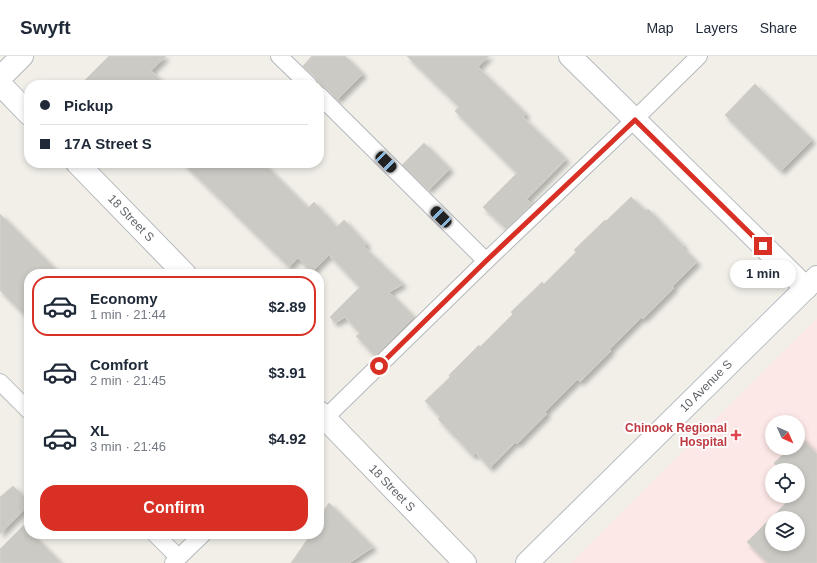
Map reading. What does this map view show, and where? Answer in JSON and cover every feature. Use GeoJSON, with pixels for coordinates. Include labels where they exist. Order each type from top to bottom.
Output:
{"type":"FeatureCollection","features":[{"type":"Feature","properties":{"kind":"street"},"geometry":{"type":"LineString","coordinates":[[0,78],[22,56]]}},
{"type":"Feature","properties":{"kind":"street"},"geometry":{"type":"LineString","coordinates":[[570,56],[635,120],[811,283]]}},
{"type":"Feature","properties":{"kind":"street"},"geometry":{"type":"LineString","coordinates":[[0,84],[24,109]]}},
{"type":"Feature","properties":{"kind":"street","name":"18 Street S"},"geometry":{"type":"LineString","coordinates":[[82,168],[180,269]]}},
{"type":"Feature","properties":{"kind":"street","name":"10 Avenue S"},"geometry":{"type":"LineString","coordinates":[[527,563],[811,283]]}},
{"type":"Feature","properties":{"kind":"street","name":"18 Street S"},"geometry":{"type":"LineString","coordinates":[[324,421],[465,563]]}},
{"type":"Feature","properties":{"kind":"lane"},"geometry":{"type":"LineString","coordinates":[[279,56],[303,80]]}},
{"type":"Feature","properties":{"kind":"lane"},"geometry":{"type":"LineString","coordinates":[[324,415],[635,120],[699,56]]}},
{"type":"Feature","properties":{"kind":"lane"},"geometry":{"type":"LineString","coordinates":[[324,100],[486,261]]}},
{"type":"Feature","properties":{"kind":"lane"},"geometry":{"type":"LineString","coordinates":[[0,382],[24,406]]}},
{"type":"Feature","properties":{"kind":"lane"},"geometry":{"type":"LineString","coordinates":[[159,539],[176,560],[198,539]]}},
{"type":"Feature","properties":{"kind":"shaded area","name":"Chinook Regional Hospital"},"geometry":{"type":"Polygon","coordinates":[[[817,318],[817,563],[571,563],[817,318]]]}},
{"type":"Feature","properties":{"kind":"building"},"geometry":{"type":"Polygon","coordinates":[[[109,56],[166,56],[151,71],[161,80],[85,80],[109,56]]]}},
{"type":"Feature","properties":{"kind":"building"},"geometry":{"type":"Polygon","coordinates":[[[312,56],[345,56],[363,74],[337,100],[324,87],[324,80],[317,80],[303,66],[312,56]]]}},
{"type":"Feature","properties":{"kind":"building"},"geometry":{"type":"Polygon","coordinates":[[[407,56],[489,56],[478,67],[526,114],[523,117],[566,159],[527,199],[532,204],[506,229],[483,207],[517,173],[455,111],[459,107],[407,56]]]}},
{"type":"Feature","properties":{"kind":"building"},"geometry":{"type":"Polygon","coordinates":[[[755,84],[812,140],[781,171],[725,115],[755,84]]]}},
{"type":"Feature","properties":{"kind":"building"},"geometry":{"type":"Polygon","coordinates":[[[424,143],[450,169],[428,190],[402,165],[424,143]]]}},
{"type":"Feature","properties":{"kind":"building"},"geometry":{"type":"Polygon","coordinates":[[[188,168],[268,168],[308,208],[314,202],[337,227],[344,220],[367,244],[364,247],[403,284],[389,292],[414,317],[375,356],[356,336],[360,333],[345,317],[335,323],[330,317],[360,287],[329,255],[315,269],[309,269],[298,258],[289,267],[188,168]]]}},
{"type":"Feature","properties":{"kind":"building"},"geometry":{"type":"Polygon","coordinates":[[[631,197],[646,211],[648,209],[684,246],[682,247],[697,262],[672,287],[674,288],[609,350],[611,351],[580,382],[578,379],[545,412],[547,414],[517,444],[515,442],[490,468],[476,453],[473,456],[438,419],[440,417],[425,401],[450,377],[449,375],[479,345],[480,347],[513,314],[511,312],[542,282],[544,284],[576,252],[574,250],[631,197]]]}},
{"type":"Feature","properties":{"kind":"building"},"geometry":{"type":"Polygon","coordinates":[[[0,214],[55,269],[24,269],[24,314],[0,290],[0,214]]]}},
{"type":"Feature","properties":{"kind":"building"},"geometry":{"type":"Polygon","coordinates":[[[805,441],[817,454],[817,563],[768,563],[747,542],[765,524],[765,551],[805,551],[805,511],[778,511],[786,503],[805,503],[805,463],[774,463],[783,455],[805,455],[805,441]]]}},
{"type":"Feature","properties":{"kind":"building"},"geometry":{"type":"Polygon","coordinates":[[[13,486],[24,497],[24,510],[0,534],[0,497],[13,486]]]}},
{"type":"Feature","properties":{"kind":"building"},"geometry":{"type":"Polygon","coordinates":[[[329,503],[373,547],[349,563],[291,563],[308,539],[324,539],[324,510],[329,503]]]}},
{"type":"Feature","properties":{"kind":"building"},"geometry":{"type":"Polygon","coordinates":[[[24,525],[24,539],[37,539],[61,563],[0,563],[0,549],[24,525]]]}},
{"type":"Feature","properties":{"kind":"place","name":"Chinook Regional Hospital"},"geometry":{"type":"Point","coordinates":[736,435]}},
{"type":"Feature","properties":{"kind":"route"},"geometry":{"type":"LineString","coordinates":[[379,366],[486,261],[635,120],[763,246]]}}]}
